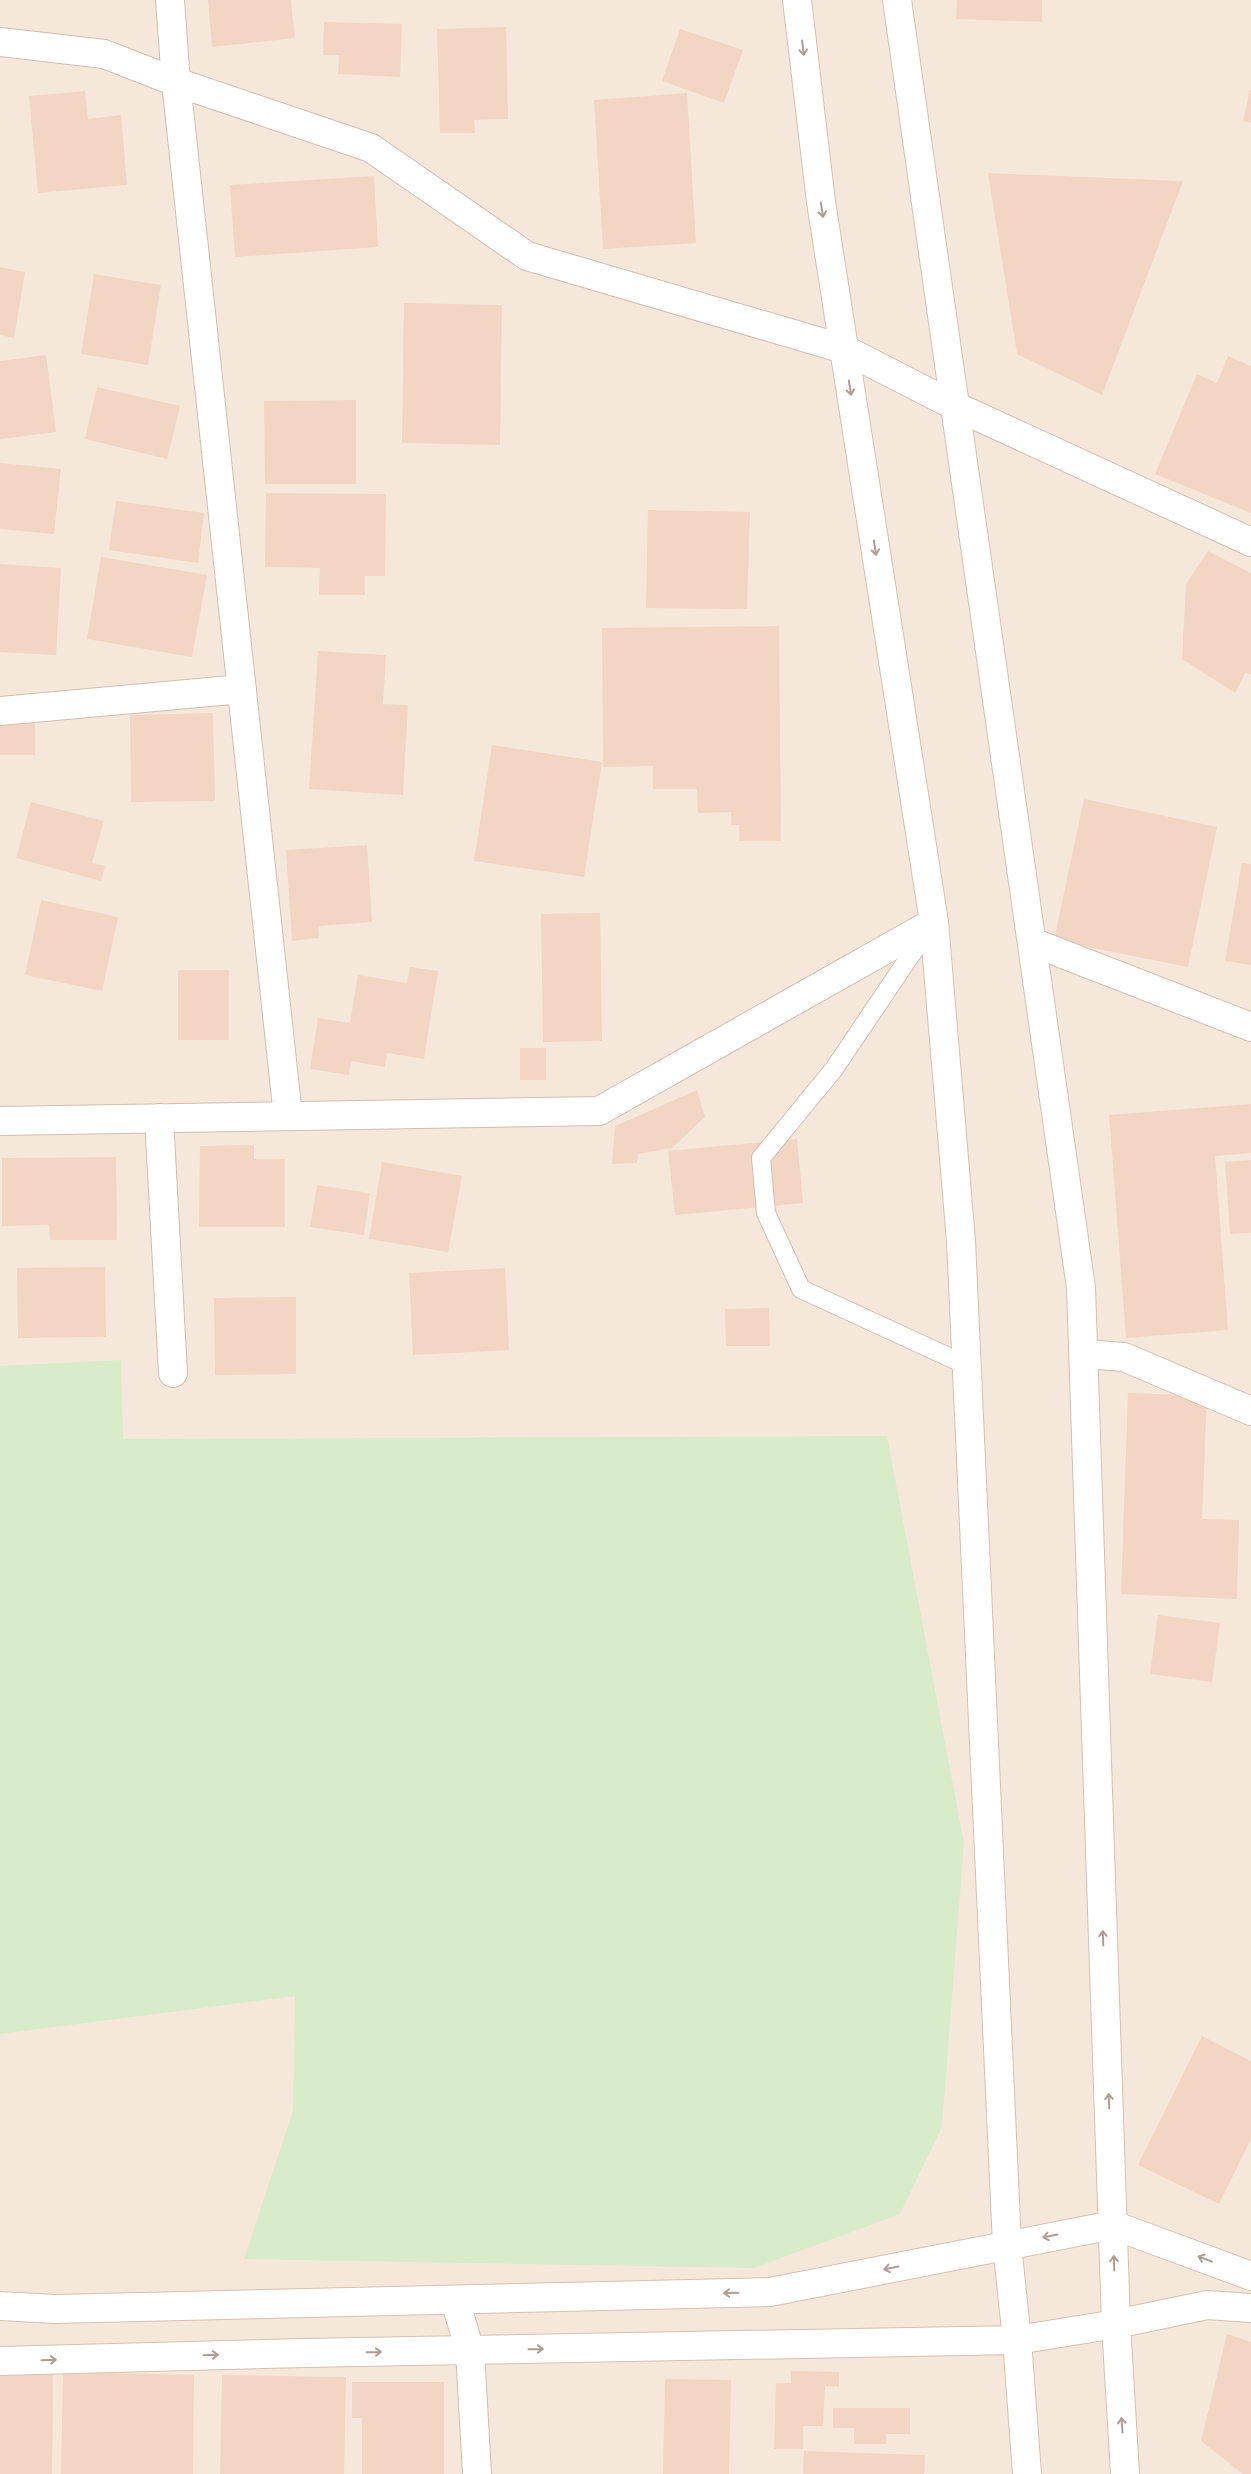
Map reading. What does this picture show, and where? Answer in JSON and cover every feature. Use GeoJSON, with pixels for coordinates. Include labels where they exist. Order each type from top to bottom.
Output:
{"type":"FeatureCollection","features":[{"type":"Feature","properties":{"kind":"street"},"geometry":{"type":"LineString","coordinates":[[170,0],[176,82],[288,1116]]}},
{"type":"Feature","properties":{"kind":"street"},"geometry":{"type":"LineString","coordinates":[[797,0],[821,202],[934,922],[961,1241],[1007,2245],[1017,2340],[1027,2474]]}},
{"type":"Feature","properties":{"kind":"street"},"geometry":{"type":"LineString","coordinates":[[897,0],[1081,1288],[1116,2324],[1125,2474]]}},
{"type":"Feature","properties":{"kind":"street"},"geometry":{"type":"LineString","coordinates":[[0,42],[104,54],[176,82],[371,148],[527,256],[844,349],[955,406],[1251,542]]}},
{"type":"Feature","properties":{"kind":"street"},"geometry":{"type":"LineString","coordinates":[[0,711],[242,689]]}},
{"type":"Feature","properties":{"kind":"street"},"geometry":{"type":"LineString","coordinates":[[0,1121],[599,1111],[934,922]]}},
{"type":"Feature","properties":{"kind":"street"},"geometry":{"type":"LineString","coordinates":[[1032,942],[1251,1027]]}},
{"type":"Feature","properties":{"kind":"street"},"geometry":{"type":"LineString","coordinates":[[159,1118],[174,1373]]}},
{"type":"Feature","properties":{"kind":"street"},"geometry":{"type":"LineString","coordinates":[[1084,1354],[1124,1358],[1251,1411]]}},
{"type":"Feature","properties":{"kind":"street"},"geometry":{"type":"LineString","coordinates":[[0,2306],[55,2309],[770,2292],[1113,2225],[1251,2276]]}},
{"type":"Feature","properties":{"kind":"street"},"geometry":{"type":"LineString","coordinates":[[456,2300],[470,2351],[478,2474]]}},
{"type":"Feature","properties":{"kind":"street"},"geometry":{"type":"LineString","coordinates":[[0,2361],[305,2353],[1017,2340],[1116,2324],[1207,2305],[1251,2308]]}},
{"type":"Feature","properties":{"kind":"lane"},"geometry":{"type":"LineString","coordinates":[[934,922],[834,1069],[761,1158],[766,1213],[801,1289],[966,1364]]}},
{"type":"Feature","properties":{"kind":"shaded area"},"geometry":{"type":"Polygon","coordinates":[[[0,0],[1251,0],[1251,2474],[0,2474],[0,0]]]}},
{"type":"Feature","properties":{"kind":"green space"},"geometry":{"type":"Polygon","coordinates":[[[121,1360],[123,1439],[887,1436],[964,1843],[942,2127],[900,2214],[754,2268],[244,2259],[293,2111],[295,1996],[0,2034],[0,1366],[121,1360]]]}},
{"type":"Feature","properties":{"kind":"building"},"geometry":{"type":"Polygon","coordinates":[[[208,0],[291,0],[295,38],[212,47],[208,0]]]}},
{"type":"Feature","properties":{"kind":"building"},"geometry":{"type":"Polygon","coordinates":[[[957,0],[1042,0],[1042,22],[956,19],[957,0]]]}},
{"type":"Feature","properties":{"kind":"building"},"geometry":{"type":"Polygon","coordinates":[[[324,22],[402,24],[400,77],[338,74],[339,55],[323,55],[324,22]]]}},
{"type":"Feature","properties":{"kind":"building"},"geometry":{"type":"Polygon","coordinates":[[[506,27],[508,119],[474,120],[475,133],[440,133],[437,29],[506,27]]]}},
{"type":"Feature","properties":{"kind":"building"},"geometry":{"type":"Polygon","coordinates":[[[680,29],[743,50],[724,103],[662,81],[680,29]]]}},
{"type":"Feature","properties":{"kind":"building"},"geometry":{"type":"Polygon","coordinates":[[[1251,90],[1251,123],[1243,121],[1251,90]]]}},
{"type":"Feature","properties":{"kind":"building"},"geometry":{"type":"Polygon","coordinates":[[[85,91],[88,119],[121,115],[127,185],[38,193],[29,96],[85,91]]]}},
{"type":"Feature","properties":{"kind":"building"},"geometry":{"type":"Polygon","coordinates":[[[687,93],[696,243],[603,249],[594,100],[687,93]]]}},
{"type":"Feature","properties":{"kind":"building"},"geometry":{"type":"Polygon","coordinates":[[[988,173],[1183,181],[1102,395],[1017,354],[988,173]]]}},
{"type":"Feature","properties":{"kind":"building"},"geometry":{"type":"Polygon","coordinates":[[[374,176],[378,247],[235,257],[230,185],[374,176]]]}},
{"type":"Feature","properties":{"kind":"building"},"geometry":{"type":"Polygon","coordinates":[[[0,267],[25,272],[14,338],[0,335],[0,267]]]}},
{"type":"Feature","properties":{"kind":"building"},"geometry":{"type":"Polygon","coordinates":[[[94,274],[161,285],[148,365],[81,354],[94,274]]]}},
{"type":"Feature","properties":{"kind":"building"},"geometry":{"type":"Polygon","coordinates":[[[404,303],[502,305],[500,445],[402,443],[404,303]]]}},
{"type":"Feature","properties":{"kind":"building"},"geometry":{"type":"Polygon","coordinates":[[[46,355],[56,432],[0,439],[0,361],[46,355]]]}},
{"type":"Feature","properties":{"kind":"building"},"geometry":{"type":"Polygon","coordinates":[[[1228,356],[1251,366],[1251,513],[1155,474],[1197,374],[1217,383],[1228,356]]]}},
{"type":"Feature","properties":{"kind":"building"},"geometry":{"type":"Polygon","coordinates":[[[97,387],[180,406],[167,459],[85,439],[97,387]]]}},
{"type":"Feature","properties":{"kind":"building"},"geometry":{"type":"Polygon","coordinates":[[[356,400],[356,484],[265,484],[264,401],[356,400]]]}},
{"type":"Feature","properties":{"kind":"building"},"geometry":{"type":"Polygon","coordinates":[[[0,463],[61,469],[54,534],[0,529],[0,463]]]}},
{"type":"Feature","properties":{"kind":"building"},"geometry":{"type":"Polygon","coordinates":[[[266,493],[386,494],[385,576],[365,576],[365,595],[319,595],[320,568],[265,567],[266,493]]]}},
{"type":"Feature","properties":{"kind":"building"},"geometry":{"type":"Polygon","coordinates":[[[116,501],[204,513],[198,563],[109,550],[116,501]]]}},
{"type":"Feature","properties":{"kind":"building"},"geometry":{"type":"Polygon","coordinates":[[[648,510],[750,512],[747,609],[646,608],[648,510]]]}},
{"type":"Feature","properties":{"kind":"building"},"geometry":{"type":"Polygon","coordinates":[[[1208,551],[1251,573],[1251,675],[1246,672],[1235,693],[1182,659],[1186,584],[1208,551]]]}},
{"type":"Feature","properties":{"kind":"building"},"geometry":{"type":"Polygon","coordinates":[[[101,557],[207,575],[192,657],[87,639],[101,557]]]}},
{"type":"Feature","properties":{"kind":"building"},"geometry":{"type":"Polygon","coordinates":[[[0,564],[61,568],[56,655],[0,652],[0,564]]]}},
{"type":"Feature","properties":{"kind":"building"},"geometry":{"type":"Polygon","coordinates":[[[779,626],[781,841],[739,841],[739,825],[731,825],[731,812],[698,813],[697,789],[653,789],[653,766],[603,767],[602,628],[779,626]]]}},
{"type":"Feature","properties":{"kind":"building"},"geometry":{"type":"Polygon","coordinates":[[[318,651],[386,655],[383,704],[408,705],[403,795],[309,789],[318,651]]]}},
{"type":"Feature","properties":{"kind":"building"},"geometry":{"type":"Polygon","coordinates":[[[213,713],[215,801],[131,802],[130,715],[213,713]]]}},
{"type":"Feature","properties":{"kind":"building"},"geometry":{"type":"Polygon","coordinates":[[[0,717],[35,717],[35,755],[0,755],[0,717]]]}},
{"type":"Feature","properties":{"kind":"building"},"geometry":{"type":"Polygon","coordinates":[[[492,745],[602,762],[584,877],[474,861],[492,745]]]}},
{"type":"Feature","properties":{"kind":"building"},"geometry":{"type":"Polygon","coordinates":[[[1084,799],[1217,827],[1188,967],[1054,940],[1084,799]]]}},
{"type":"Feature","properties":{"kind":"building"},"geometry":{"type":"Polygon","coordinates":[[[31,802],[104,821],[92,863],[105,866],[101,881],[16,858],[31,802]]]}},
{"type":"Feature","properties":{"kind":"building"},"geometry":{"type":"Polygon","coordinates":[[[367,845],[372,922],[318,926],[319,938],[292,941],[286,850],[367,845]]]}},
{"type":"Feature","properties":{"kind":"building"},"geometry":{"type":"Polygon","coordinates":[[[1242,863],[1251,864],[1251,965],[1225,961],[1242,863]]]}},
{"type":"Feature","properties":{"kind":"building"},"geometry":{"type":"Polygon","coordinates":[[[41,900],[118,917],[102,991],[25,975],[41,900]]]}},
{"type":"Feature","properties":{"kind":"building"},"geometry":{"type":"Polygon","coordinates":[[[600,913],[602,1041],[543,1042],[541,914],[600,913]]]}},
{"type":"Feature","properties":{"kind":"building"},"geometry":{"type":"Polygon","coordinates":[[[410,967],[438,971],[424,1059],[387,1053],[385,1067],[351,1061],[349,1075],[310,1069],[318,1018],[350,1023],[358,975],[407,983],[410,967]]]}},
{"type":"Feature","properties":{"kind":"building"},"geometry":{"type":"Polygon","coordinates":[[[178,970],[229,970],[229,1040],[178,1040],[178,970]]]}},
{"type":"Feature","properties":{"kind":"building"},"geometry":{"type":"Polygon","coordinates":[[[520,1048],[546,1048],[546,1080],[520,1080],[520,1048]]]}},
{"type":"Feature","properties":{"kind":"building"},"geometry":{"type":"Polygon","coordinates":[[[697,1090],[705,1117],[672,1148],[638,1154],[637,1163],[612,1164],[615,1126],[697,1090]]]}},
{"type":"Feature","properties":{"kind":"building"},"geometry":{"type":"Polygon","coordinates":[[[1251,1104],[1251,1153],[1215,1156],[1228,1330],[1126,1338],[1109,1115],[1251,1104]]]}},
{"type":"Feature","properties":{"kind":"building"},"geometry":{"type":"Polygon","coordinates":[[[797,1139],[803,1203],[675,1215],[668,1151],[797,1139]]]}},
{"type":"Feature","properties":{"kind":"building"},"geometry":{"type":"Polygon","coordinates":[[[254,1145],[254,1159],[285,1159],[285,1227],[199,1227],[200,1146],[254,1145]]]}},
{"type":"Feature","properties":{"kind":"building"},"geometry":{"type":"Polygon","coordinates":[[[116,1157],[117,1240],[50,1240],[49,1225],[2,1226],[2,1158],[116,1157]]]}},
{"type":"Feature","properties":{"kind":"building"},"geometry":{"type":"Polygon","coordinates":[[[1251,1160],[1251,1233],[1230,1234],[1225,1162],[1251,1160]]]}},
{"type":"Feature","properties":{"kind":"building"},"geometry":{"type":"Polygon","coordinates":[[[382,1162],[462,1176],[448,1252],[369,1239],[382,1162]]]}},
{"type":"Feature","properties":{"kind":"building"},"geometry":{"type":"Polygon","coordinates":[[[317,1185],[370,1193],[364,1235],[310,1227],[317,1185]]]}},
{"type":"Feature","properties":{"kind":"building"},"geometry":{"type":"Polygon","coordinates":[[[105,1267],[106,1337],[18,1338],[17,1268],[105,1267]]]}},
{"type":"Feature","properties":{"kind":"building"},"geometry":{"type":"Polygon","coordinates":[[[505,1268],[509,1350],[413,1355],[409,1273],[505,1268]]]}},
{"type":"Feature","properties":{"kind":"building"},"geometry":{"type":"Polygon","coordinates":[[[296,1297],[296,1374],[215,1375],[214,1298],[296,1297]]]}},
{"type":"Feature","properties":{"kind":"building"},"geometry":{"type":"Polygon","coordinates":[[[769,1308],[770,1346],[726,1346],[725,1309],[769,1308]]]}},
{"type":"Feature","properties":{"kind":"building"},"geometry":{"type":"Polygon","coordinates":[[[1128,1393],[1207,1396],[1202,1519],[1239,1520],[1237,1599],[1121,1594],[1128,1393]]]}},
{"type":"Feature","properties":{"kind":"building"},"geometry":{"type":"Polygon","coordinates":[[[1158,1615],[1220,1623],[1212,1682],[1150,1674],[1158,1615]]]}},
{"type":"Feature","properties":{"kind":"building"},"geometry":{"type":"Polygon","coordinates":[[[1202,2036],[1251,2061],[1251,2139],[1219,2204],[1138,2165],[1202,2036]]]}},
{"type":"Feature","properties":{"kind":"building"},"geometry":{"type":"Polygon","coordinates":[[[1227,2334],[1251,2342],[1251,2474],[1243,2474],[1201,2441],[1227,2334]]]}},
{"type":"Feature","properties":{"kind":"building"},"geometry":{"type":"Polygon","coordinates":[[[791,2371],[839,2372],[839,2387],[825,2386],[823,2426],[803,2426],[803,2449],[774,2449],[776,2383],[791,2383],[791,2371]]]}},
{"type":"Feature","properties":{"kind":"building"},"geometry":{"type":"Polygon","coordinates":[[[0,2372],[53,2373],[52,2474],[0,2474],[0,2372]]]}},
{"type":"Feature","properties":{"kind":"building"},"geometry":{"type":"Polygon","coordinates":[[[63,2372],[194,2375],[193,2474],[61,2474],[63,2372]]]}},
{"type":"Feature","properties":{"kind":"building"},"geometry":{"type":"Polygon","coordinates":[[[222,2375],[346,2377],[344,2474],[220,2474],[222,2375]]]}},
{"type":"Feature","properties":{"kind":"building"},"geometry":{"type":"Polygon","coordinates":[[[665,2379],[731,2380],[729,2474],[663,2474],[665,2379]]]}},
{"type":"Feature","properties":{"kind":"building"},"geometry":{"type":"Polygon","coordinates":[[[352,2382],[444,2382],[444,2474],[362,2474],[362,2418],[352,2418],[352,2382]]]}},
{"type":"Feature","properties":{"kind":"building"},"geometry":{"type":"Polygon","coordinates":[[[833,2408],[910,2408],[910,2434],[886,2434],[886,2444],[854,2444],[854,2428],[833,2428],[833,2408]]]}},
{"type":"Feature","properties":{"kind":"building"},"geometry":{"type":"Polygon","coordinates":[[[804,2451],[925,2455],[924,2474],[803,2474],[804,2451]]]}}]}
